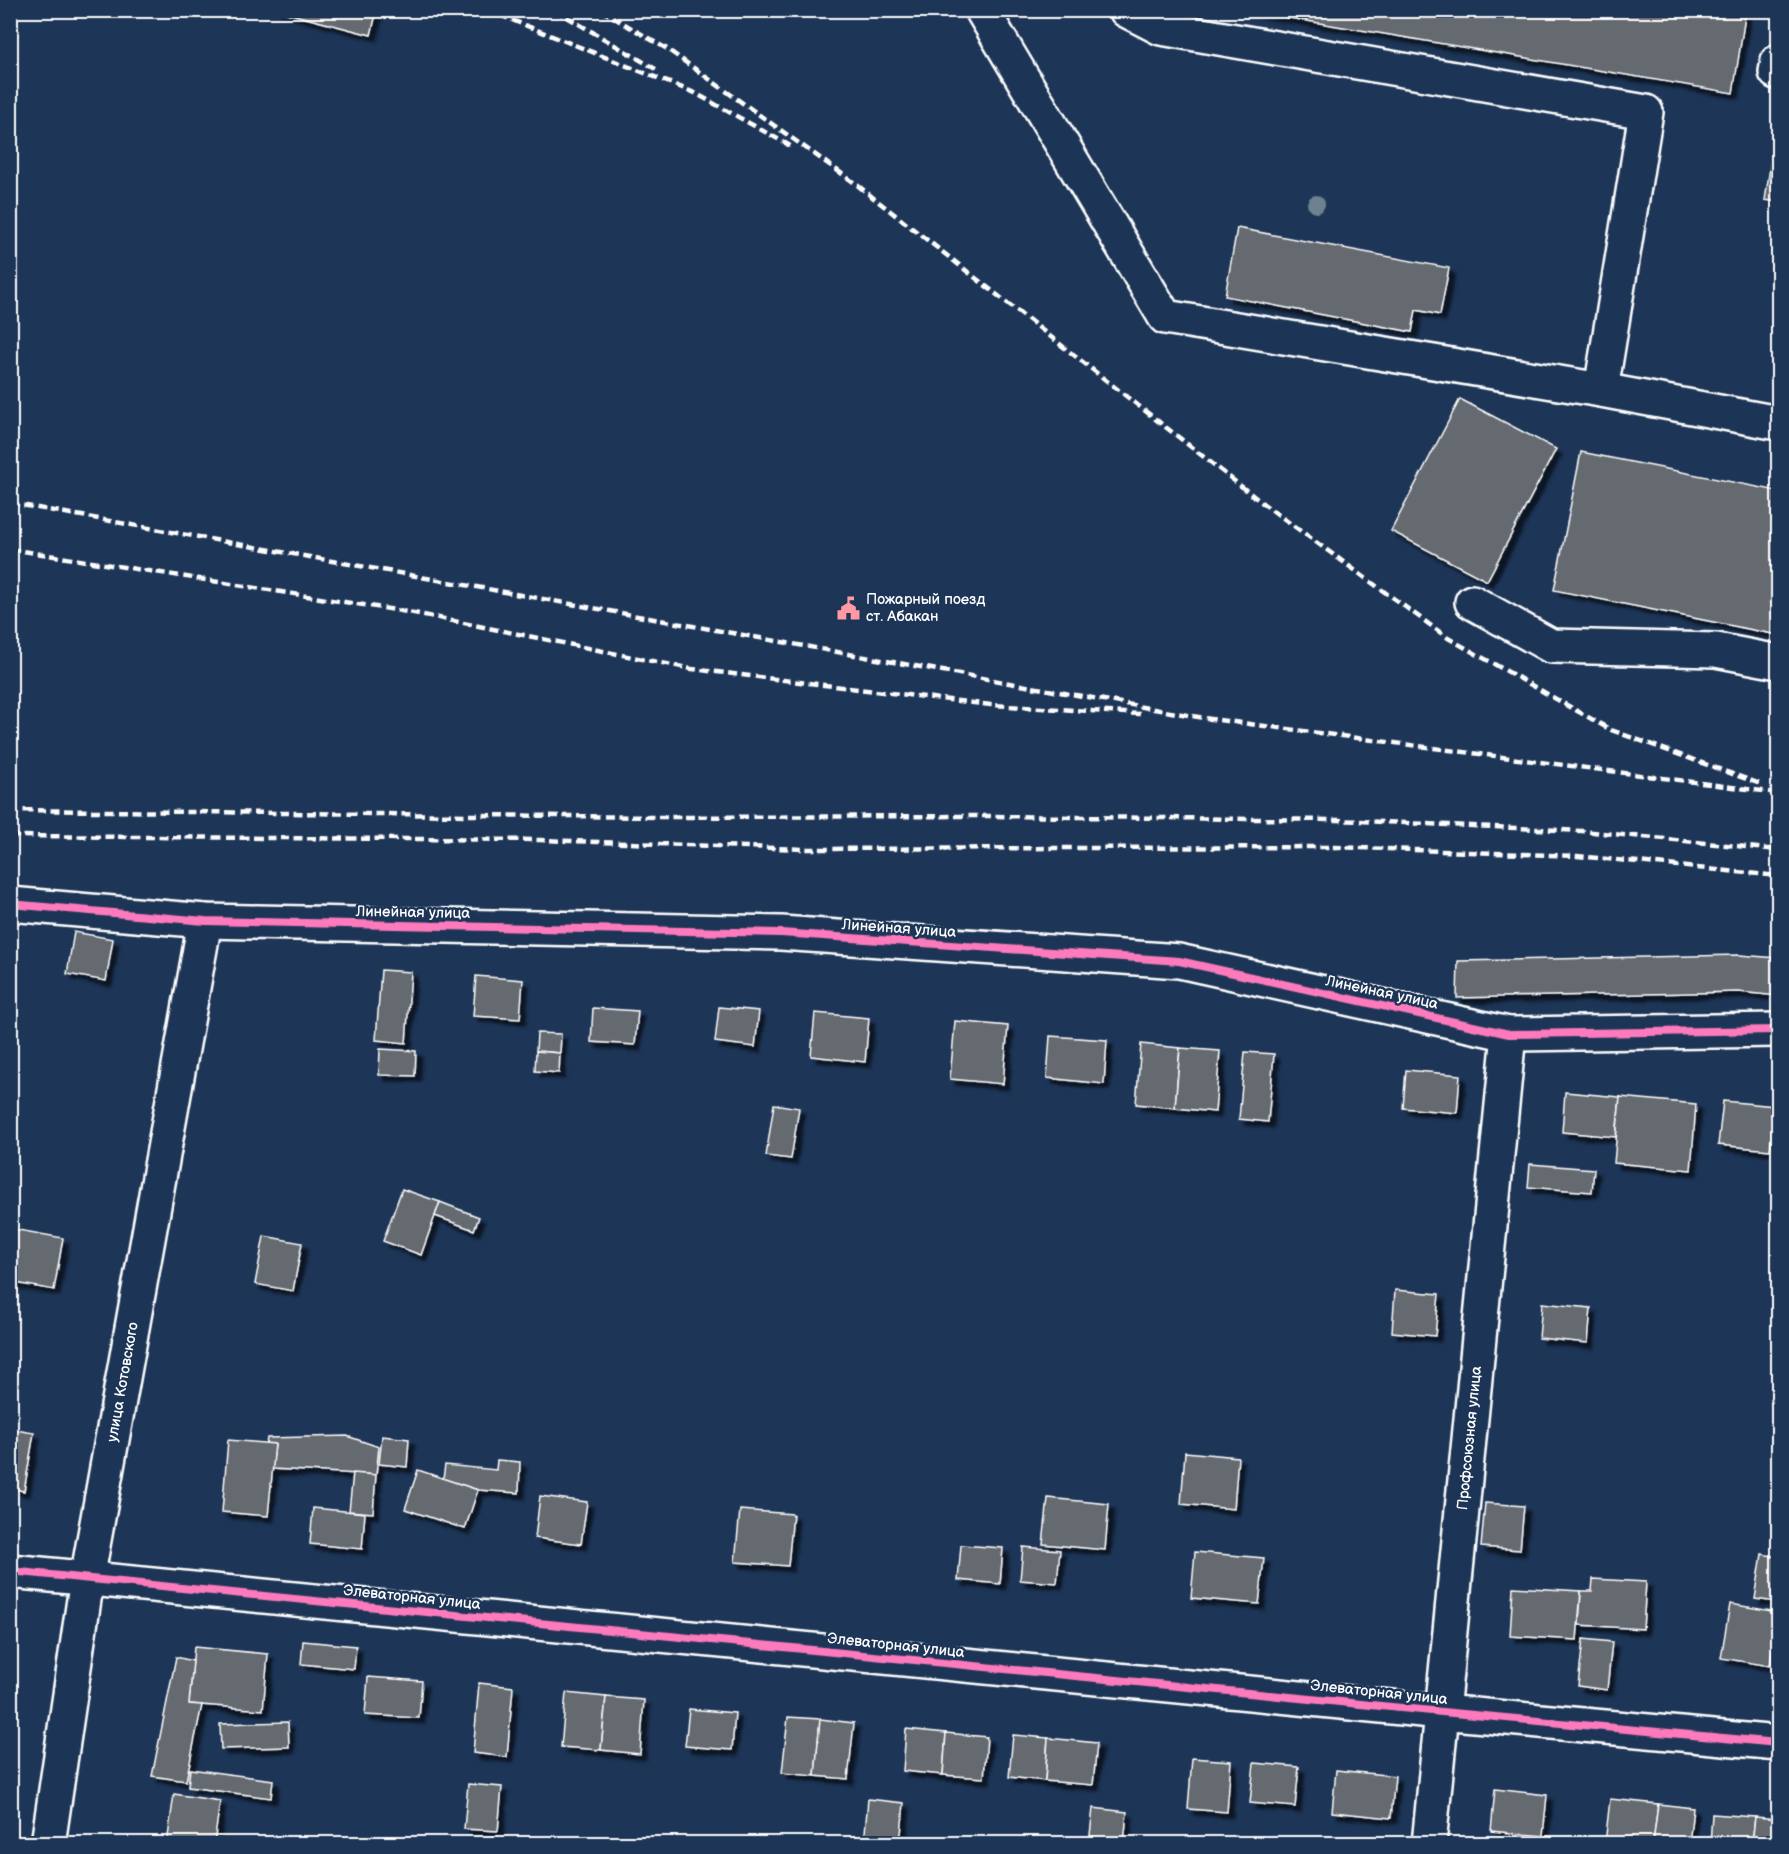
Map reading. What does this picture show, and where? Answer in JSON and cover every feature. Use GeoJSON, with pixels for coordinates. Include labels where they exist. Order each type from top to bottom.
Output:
{"type":"FeatureCollection","features":[{"type":"Feature","properties":{"kind":"street"},"geometry":{"type":"LineString","coordinates":[[982,10],[1165,317],[1601,390],[1779,423]]}},
{"type":"Feature","properties":{"kind":"street"},"geometry":{"type":"LineString","coordinates":[[1126,10],[1161,27],[1646,112],[1601,390]]}},
{"type":"Feature","properties":{"kind":"street"},"geometry":{"type":"LineString","coordinates":[[1472,602],[1551,646],[1716,650],[1779,662]]}},
{"type":"Feature","properties":{"kind":"street","name":"Линейная улица"},"geometry":{"type":"LineString","coordinates":[[10,904],[206,921],[781,933],[1179,962],[1509,1034],[1779,1030]]}},
{"type":"Feature","properties":{"kind":"street","name":"улица Котовского"},"geometry":{"type":"LineString","coordinates":[[48,1844],[87,1579],[206,921]]}},
{"type":"Feature","properties":{"kind":"street","name":"Профсоюзная улица"},"geometry":{"type":"LineString","coordinates":[[1429,1844],[1509,1034]]}},
{"type":"Feature","properties":{"kind":"street","name":"Элеваторная улица"},"geometry":{"type":"LineString","coordinates":[[10,1571],[1779,1743]]}},
{"type":"Feature","properties":{"kind":"building"},"geometry":{"type":"Polygon","coordinates":[[[275,10],[377,10],[371,35],[275,10]]]}},
{"type":"Feature","properties":{"kind":"building"},"geometry":{"type":"Polygon","coordinates":[[[1242,10],[1746,10],[1733,93],[1242,10]]]}},
{"type":"Feature","properties":{"kind":"building"},"geometry":{"type":"Polygon","coordinates":[[[1776,128],[1778,129],[1778,202],[1765,200],[1776,128]]]}},
{"type":"Feature","properties":{"kind":"building"},"geometry":{"type":"Polygon","coordinates":[[[1237,228],[1449,268],[1440,315],[1416,310],[1412,332],[1225,296],[1237,228]]]}},
{"type":"Feature","properties":{"kind":"building"},"geometry":{"type":"Polygon","coordinates":[[[1460,399],[1556,449],[1487,581],[1391,531],[1460,399]]]}},
{"type":"Feature","properties":{"kind":"building"},"geometry":{"type":"Polygon","coordinates":[[[1581,452],[1778,491],[1778,635],[1554,590],[1581,452]]]}},
{"type":"Feature","properties":{"kind":"building"},"geometry":{"type":"Polygon","coordinates":[[[74,932],[113,939],[106,981],[67,974],[74,932]]]}},
{"type":"Feature","properties":{"kind":"building"},"geometry":{"type":"Polygon","coordinates":[[[1739,955],[1778,958],[1778,996],[1739,992],[1457,998],[1458,961],[1739,955]]]}},
{"type":"Feature","properties":{"kind":"building"},"geometry":{"type":"Polygon","coordinates":[[[381,970],[411,972],[406,1043],[376,1040],[381,970]]]}},
{"type":"Feature","properties":{"kind":"building"},"geometry":{"type":"Polygon","coordinates":[[[476,976],[523,980],[520,1019],[473,1016],[476,976]]]}},
{"type":"Feature","properties":{"kind":"building"},"geometry":{"type":"Polygon","coordinates":[[[719,1007],[759,1011],[755,1047],[715,1042],[719,1007]]]}},
{"type":"Feature","properties":{"kind":"building"},"geometry":{"type":"Polygon","coordinates":[[[593,1008],[638,1011],[635,1045],[591,1042],[593,1008]]]}},
{"type":"Feature","properties":{"kind":"building"},"geometry":{"type":"Polygon","coordinates":[[[815,1013],[869,1018],[865,1062],[811,1056],[815,1013]]]}},
{"type":"Feature","properties":{"kind":"building"},"geometry":{"type":"Polygon","coordinates":[[[955,1021],[1008,1026],[1003,1084],[950,1079],[955,1021]]]}},
{"type":"Feature","properties":{"kind":"building"},"geometry":{"type":"Polygon","coordinates":[[[537,1033],[561,1034],[560,1053],[536,1051],[537,1033]]]}},
{"type":"Feature","properties":{"kind":"building"},"geometry":{"type":"Polygon","coordinates":[[[1050,1036],[1107,1040],[1104,1084],[1047,1078],[1050,1036]]]}},
{"type":"Feature","properties":{"kind":"building"},"geometry":{"type":"Polygon","coordinates":[[[1141,1044],[1180,1048],[1175,1108],[1136,1104],[1141,1044]]]}},
{"type":"Feature","properties":{"kind":"building"},"geometry":{"type":"Polygon","coordinates":[[[1180,1048],[1220,1051],[1215,1112],[1175,1108],[1180,1048]]]}},
{"type":"Feature","properties":{"kind":"building"},"geometry":{"type":"Polygon","coordinates":[[[380,1049],[416,1051],[415,1076],[379,1075],[380,1049]]]}},
{"type":"Feature","properties":{"kind":"building"},"geometry":{"type":"Polygon","coordinates":[[[536,1051],[560,1053],[559,1073],[535,1071],[536,1051]]]}},
{"type":"Feature","properties":{"kind":"building"},"geometry":{"type":"Polygon","coordinates":[[[1245,1052],[1274,1054],[1268,1122],[1239,1119],[1245,1052]]]}},
{"type":"Feature","properties":{"kind":"building"},"geometry":{"type":"Polygon","coordinates":[[[1406,1070],[1460,1075],[1457,1113],[1403,1108],[1406,1070]]]}},
{"type":"Feature","properties":{"kind":"building"},"geometry":{"type":"Polygon","coordinates":[[[1565,1092],[1620,1097],[1616,1137],[1562,1132],[1565,1092]]]}},
{"type":"Feature","properties":{"kind":"building"},"geometry":{"type":"Polygon","coordinates":[[[1620,1097],[1696,1104],[1691,1170],[1614,1163],[1620,1097]]]}},
{"type":"Feature","properties":{"kind":"building"},"geometry":{"type":"Polygon","coordinates":[[[1723,1101],[1775,1106],[1770,1150],[1718,1145],[1723,1101]]]}},
{"type":"Feature","properties":{"kind":"building"},"geometry":{"type":"Polygon","coordinates":[[[774,1104],[799,1108],[791,1159],[766,1156],[774,1104]]]}},
{"type":"Feature","properties":{"kind":"building"},"geometry":{"type":"Polygon","coordinates":[[[1530,1164],[1594,1169],[1592,1192],[1528,1187],[1530,1164]]]}},
{"type":"Feature","properties":{"kind":"building"},"geometry":{"type":"Polygon","coordinates":[[[402,1189],[440,1202],[421,1255],[383,1241],[402,1189]]]}},
{"type":"Feature","properties":{"kind":"building"},"geometry":{"type":"Polygon","coordinates":[[[440,1202],[479,1217],[474,1230],[435,1216],[440,1202]]]}},
{"type":"Feature","properties":{"kind":"building"},"geometry":{"type":"Polygon","coordinates":[[[13,1229],[63,1238],[54,1290],[10,1282],[10,1244],[13,1229]]]}},
{"type":"Feature","properties":{"kind":"building"},"geometry":{"type":"Polygon","coordinates":[[[264,1236],[302,1243],[293,1291],[255,1284],[264,1236]]]}},
{"type":"Feature","properties":{"kind":"building"},"geometry":{"type":"Polygon","coordinates":[[[1395,1290],[1439,1294],[1435,1336],[1392,1332],[1395,1290]]]}},
{"type":"Feature","properties":{"kind":"building"},"geometry":{"type":"Polygon","coordinates":[[[1542,1303],[1591,1308],[1588,1343],[1539,1338],[1542,1303]]]}},
{"type":"Feature","properties":{"kind":"building"},"geometry":{"type":"Polygon","coordinates":[[[10,1429],[34,1433],[24,1491],[10,1488],[10,1429]]]}},
{"type":"Feature","properties":{"kind":"building"},"geometry":{"type":"Polygon","coordinates":[[[347,1436],[379,1447],[376,1475],[272,1469],[275,1444],[266,1444],[267,1438],[347,1436]]]}},
{"type":"Feature","properties":{"kind":"building"},"geometry":{"type":"Polygon","coordinates":[[[382,1436],[409,1439],[407,1467],[379,1464],[382,1436]]]}},
{"type":"Feature","properties":{"kind":"building"},"geometry":{"type":"Polygon","coordinates":[[[228,1440],[275,1444],[268,1516],[222,1512],[228,1440]]]}},
{"type":"Feature","properties":{"kind":"building"},"geometry":{"type":"Polygon","coordinates":[[[1185,1452],[1238,1457],[1234,1509],[1181,1504],[1185,1452]]]}},
{"type":"Feature","properties":{"kind":"building"},"geometry":{"type":"Polygon","coordinates":[[[497,1460],[520,1462],[519,1493],[478,1490],[443,1479],[445,1465],[496,1470],[497,1460]]]}},
{"type":"Feature","properties":{"kind":"building"},"geometry":{"type":"Polygon","coordinates":[[[418,1470],[478,1490],[465,1529],[405,1509],[418,1470]]]}},
{"type":"Feature","properties":{"kind":"building"},"geometry":{"type":"Polygon","coordinates":[[[353,1473],[376,1475],[373,1513],[349,1511],[353,1473]]]}},
{"type":"Feature","properties":{"kind":"building"},"geometry":{"type":"Polygon","coordinates":[[[540,1496],[587,1502],[581,1544],[535,1538],[540,1496]]]}},
{"type":"Feature","properties":{"kind":"building"},"geometry":{"type":"Polygon","coordinates":[[[1048,1498],[1109,1504],[1105,1550],[1043,1544],[1048,1498]]]}},
{"type":"Feature","properties":{"kind":"building"},"geometry":{"type":"Polygon","coordinates":[[[1485,1503],[1524,1506],[1520,1550],[1481,1547],[1485,1503]]]}},
{"type":"Feature","properties":{"kind":"building"},"geometry":{"type":"Polygon","coordinates":[[[313,1508],[365,1513],[362,1549],[310,1544],[313,1508]]]}},
{"type":"Feature","properties":{"kind":"building"},"geometry":{"type":"Polygon","coordinates":[[[740,1510],[793,1514],[788,1566],[735,1562],[740,1510]]]}},
{"type":"Feature","properties":{"kind":"building"},"geometry":{"type":"Polygon","coordinates":[[[961,1545],[1003,1548],[1000,1584],[958,1580],[961,1545]]]}},
{"type":"Feature","properties":{"kind":"building"},"geometry":{"type":"Polygon","coordinates":[[[1023,1547],[1060,1550],[1057,1583],[1020,1580],[1023,1547]]]}},
{"type":"Feature","properties":{"kind":"building"},"geometry":{"type":"Polygon","coordinates":[[[1195,1552],[1264,1558],[1259,1604],[1191,1598],[1195,1552]]]}},
{"type":"Feature","properties":{"kind":"building"},"geometry":{"type":"Polygon","coordinates":[[[1762,1554],[1778,1557],[1776,1602],[1755,1599],[1762,1554]]]}},
{"type":"Feature","properties":{"kind":"building"},"geometry":{"type":"Polygon","coordinates":[[[1593,1579],[1646,1582],[1643,1629],[1579,1625],[1581,1591],[1592,1591],[1593,1579]]]}},
{"type":"Feature","properties":{"kind":"building"},"geometry":{"type":"Polygon","coordinates":[[[1513,1587],[1581,1591],[1577,1640],[1510,1636],[1513,1587]]]}},
{"type":"Feature","properties":{"kind":"building"},"geometry":{"type":"Polygon","coordinates":[[[1730,1604],[1778,1612],[1770,1666],[1721,1658],[1730,1604]]]}},
{"type":"Feature","properties":{"kind":"building"},"geometry":{"type":"Polygon","coordinates":[[[1583,1639],[1612,1642],[1607,1690],[1578,1686],[1583,1639]]]}},
{"type":"Feature","properties":{"kind":"building"},"geometry":{"type":"Polygon","coordinates":[[[303,1641],[356,1646],[354,1669],[301,1664],[303,1641]]]}},
{"type":"Feature","properties":{"kind":"building"},"geometry":{"type":"Polygon","coordinates":[[[194,1647],[268,1654],[263,1710],[189,1704],[194,1647]]]}},
{"type":"Feature","properties":{"kind":"building"},"geometry":{"type":"Polygon","coordinates":[[[176,1657],[193,1661],[189,1704],[202,1705],[186,1781],[152,1776],[176,1657]]]}},
{"type":"Feature","properties":{"kind":"building"},"geometry":{"type":"Polygon","coordinates":[[[368,1677],[422,1681],[419,1718],[365,1715],[368,1677]]]}},
{"type":"Feature","properties":{"kind":"building"},"geometry":{"type":"Polygon","coordinates":[[[479,1683],[513,1687],[507,1757],[473,1753],[479,1683]]]}},
{"type":"Feature","properties":{"kind":"building"},"geometry":{"type":"Polygon","coordinates":[[[566,1693],[606,1697],[601,1750],[561,1747],[566,1693]]]}},
{"type":"Feature","properties":{"kind":"building"},"geometry":{"type":"Polygon","coordinates":[[[606,1697],[644,1700],[640,1754],[601,1750],[606,1697]]]}},
{"type":"Feature","properties":{"kind":"building"},"geometry":{"type":"Polygon","coordinates":[[[689,1709],[735,1713],[732,1750],[685,1746],[689,1709]]]}},
{"type":"Feature","properties":{"kind":"building"},"geometry":{"type":"Polygon","coordinates":[[[788,1717],[820,1719],[815,1776],[782,1773],[788,1717]]]}},
{"type":"Feature","properties":{"kind":"building"},"geometry":{"type":"Polygon","coordinates":[[[820,1719],[854,1723],[848,1779],[815,1776],[820,1719]]]}},
{"type":"Feature","properties":{"kind":"building"},"geometry":{"type":"Polygon","coordinates":[[[288,1722],[289,1747],[221,1749],[220,1724],[288,1722]]]}},
{"type":"Feature","properties":{"kind":"building"},"geometry":{"type":"Polygon","coordinates":[[[906,1729],[946,1733],[943,1775],[903,1771],[906,1729]]]}},
{"type":"Feature","properties":{"kind":"building"},"geometry":{"type":"Polygon","coordinates":[[[946,1733],[987,1737],[984,1778],[943,1775],[946,1733]]]}},
{"type":"Feature","properties":{"kind":"building"},"geometry":{"type":"Polygon","coordinates":[[[1013,1735],[1048,1738],[1045,1781],[1009,1777],[1013,1735]]]}},
{"type":"Feature","properties":{"kind":"building"},"geometry":{"type":"Polygon","coordinates":[[[1048,1738],[1097,1743],[1093,1785],[1045,1781],[1048,1738]]]}},
{"type":"Feature","properties":{"kind":"building"},"geometry":{"type":"Polygon","coordinates":[[[1192,1758],[1231,1761],[1227,1812],[1188,1809],[1192,1758]]]}},
{"type":"Feature","properties":{"kind":"building"},"geometry":{"type":"Polygon","coordinates":[[[1254,1763],[1299,1767],[1295,1807],[1250,1803],[1254,1763]]]}},
{"type":"Feature","properties":{"kind":"building"},"geometry":{"type":"Polygon","coordinates":[[[190,1769],[273,1780],[271,1798],[188,1787],[190,1769]]]}},
{"type":"Feature","properties":{"kind":"building"},"geometry":{"type":"Polygon","coordinates":[[[1336,1770],[1395,1776],[1391,1818],[1332,1812],[1336,1770]]]}},
{"type":"Feature","properties":{"kind":"building"},"geometry":{"type":"Polygon","coordinates":[[[468,1784],[502,1787],[498,1831],[464,1829],[468,1784]]]}},
{"type":"Feature","properties":{"kind":"building"},"geometry":{"type":"Polygon","coordinates":[[[1495,1789],[1547,1795],[1543,1836],[1491,1831],[1495,1789]]]}},
{"type":"Feature","properties":{"kind":"building"},"geometry":{"type":"Polygon","coordinates":[[[174,1794],[220,1801],[214,1844],[167,1844],[174,1794]]]}},
{"type":"Feature","properties":{"kind":"building"},"geometry":{"type":"Polygon","coordinates":[[[868,1799],[904,1803],[900,1844],[864,1844],[868,1799]]]}},
{"type":"Feature","properties":{"kind":"building"},"geometry":{"type":"Polygon","coordinates":[[[1610,1799],[1658,1804],[1653,1844],[1605,1844],[1610,1799]]]}},
{"type":"Feature","properties":{"kind":"building"},"geometry":{"type":"Polygon","coordinates":[[[1658,1804],[1693,1808],[1689,1844],[1653,1844],[1658,1804]]]}},
{"type":"Feature","properties":{"kind":"building"},"geometry":{"type":"Polygon","coordinates":[[[1093,1808],[1127,1812],[1124,1844],[1089,1844],[1093,1808]]]}},
{"type":"Feature","properties":{"kind":"building"},"geometry":{"type":"Polygon","coordinates":[[[1712,1814],[1755,1817],[1752,1844],[1710,1844],[1712,1814]]]}},
{"type":"Feature","properties":{"kind":"building"},"geometry":{"type":"Polygon","coordinates":[[[1755,1817],[1778,1819],[1778,1844],[1752,1844],[1755,1817]]]}},
{"type":"Feature","properties":{"kind":"railway"},"geometry":{"type":"LineString","coordinates":[[487,10],[695,93],[794,148]]}},
{"type":"Feature","properties":{"kind":"railway"},"geometry":{"type":"LineString","coordinates":[[555,10],[659,71]]}},
{"type":"Feature","properties":{"kind":"railway"},"geometry":{"type":"LineString","coordinates":[[601,10],[667,49],[852,181],[1265,505],[1448,638],[1611,730],[1763,785]]}},
{"type":"Feature","properties":{"kind":"railway"},"geometry":{"type":"LineString","coordinates":[[10,503],[1204,718],[1778,793]]}},
{"type":"Feature","properties":{"kind":"railway"},"geometry":{"type":"LineString","coordinates":[[10,549],[414,613],[692,669],[991,705],[1141,714]]}},
{"type":"Feature","properties":{"kind":"railway"},"geometry":{"type":"LineString","coordinates":[[10,810],[656,817],[991,816],[1338,820],[1582,831],[1778,850]]}},
{"type":"Feature","properties":{"kind":"railway"},"geometry":{"type":"LineString","coordinates":[[10,836],[540,840],[805,849],[1333,847],[1577,856],[1778,876]]}},
{"type":"Feature","properties":{"kind":"cycle path"},"geometry":{"type":"LineString","coordinates":[[10,904],[205,921],[781,933],[1179,961],[1509,1034],[1778,1030]]}},
{"type":"Feature","properties":{"kind":"cycle path"},"geometry":{"type":"LineString","coordinates":[[10,1571],[1778,1743]]}},
{"type":"Feature","properties":{"kind":"place","name":"Пожарный поезд ст. Абакан"},"geometry":{"type":"Point","coordinates":[848,608]}}]}
